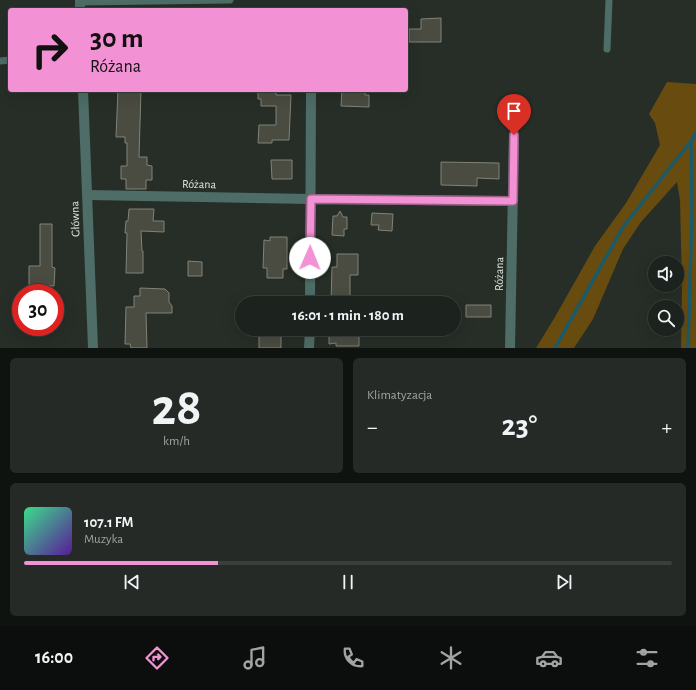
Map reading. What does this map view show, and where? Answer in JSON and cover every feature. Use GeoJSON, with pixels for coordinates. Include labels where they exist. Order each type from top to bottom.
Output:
{"type":"FeatureCollection","features":[{"type":"Feature","properties":{"kind":"street","name":"Główna"},"geometry":{"type":"LineString","coordinates":[[83,92],[93,348]]}},
{"type":"Feature","properties":{"kind":"street"},"geometry":{"type":"LineString","coordinates":[[310,296],[312,92]]}},
{"type":"Feature","properties":{"kind":"street","name":"Różana"},"geometry":{"type":"LineString","coordinates":[[510,348],[514,135]]}},
{"type":"Feature","properties":{"kind":"street","name":"Różana"},"geometry":{"type":"LineString","coordinates":[[88,195],[513,201]]}},
{"type":"Feature","properties":{"kind":"street"},"geometry":{"type":"LineString","coordinates":[[309,348],[310,336]]}},
{"type":"Feature","properties":{"kind":"lane"},"geometry":{"type":"LineString","coordinates":[[80,4],[230,0]]}},
{"type":"Feature","properties":{"kind":"lane"},"geometry":{"type":"LineString","coordinates":[[607,49],[609,0]]}},
{"type":"Feature","properties":{"kind":"shaded area"},"geometry":{"type":"Polygon","coordinates":[[[667,82],[696,84],[696,348],[681,348],[681,336],[684,336],[684,300],[682,300],[682,292],[684,292],[684,256],[681,256],[680,200],[677,182],[641,222],[623,249],[593,319],[574,348],[536,348],[595,246],[626,203],[660,145],[655,123],[649,114],[667,82]]]}},
{"type":"Feature","properties":{"kind":"building"},"geometry":{"type":"Polygon","coordinates":[[[441,18],[441,42],[409,42],[409,29],[421,29],[421,19],[441,18]]]}},
{"type":"Feature","properties":{"kind":"building"},"geometry":{"type":"Polygon","coordinates":[[[118,92],[141,92],[139,157],[147,157],[147,165],[152,166],[152,180],[146,180],[146,189],[126,189],[126,179],[121,179],[121,166],[127,166],[127,143],[125,143],[125,137],[116,137],[118,92]]]}},
{"type":"Feature","properties":{"kind":"building"},"geometry":{"type":"Polygon","coordinates":[[[258,92],[276,92],[276,95],[291,95],[289,140],[272,140],[272,143],[258,143],[259,125],[276,125],[276,106],[261,106],[261,99],[258,99],[258,92]]]}},
{"type":"Feature","properties":{"kind":"building"},"geometry":{"type":"Polygon","coordinates":[[[342,92],[365,92],[365,95],[369,95],[369,107],[341,106],[342,92]]]}},
{"type":"Feature","properties":{"kind":"building"},"geometry":{"type":"Polygon","coordinates":[[[271,160],[292,160],[292,179],[272,179],[271,160]]]}},
{"type":"Feature","properties":{"kind":"building"},"geometry":{"type":"Polygon","coordinates":[[[441,162],[499,163],[499,179],[477,178],[477,186],[441,185],[441,162]]]}},
{"type":"Feature","properties":{"kind":"building"},"geometry":{"type":"Polygon","coordinates":[[[129,209],[154,209],[153,221],[164,221],[164,232],[141,231],[143,273],[126,273],[127,233],[125,233],[129,209]]]}},
{"type":"Feature","properties":{"kind":"building"},"geometry":{"type":"Polygon","coordinates":[[[340,211],[343,217],[347,217],[347,229],[344,229],[344,236],[332,235],[333,216],[337,216],[340,211]]]}},
{"type":"Feature","properties":{"kind":"building"},"geometry":{"type":"Polygon","coordinates":[[[372,213],[393,214],[392,231],[378,230],[379,225],[371,225],[372,213]]]}},
{"type":"Feature","properties":{"kind":"building"},"geometry":{"type":"Polygon","coordinates":[[[40,224],[52,224],[52,267],[55,268],[54,284],[29,284],[29,266],[40,266],[40,224]]]}},
{"type":"Feature","properties":{"kind":"building"},"geometry":{"type":"Polygon","coordinates":[[[270,237],[287,237],[287,269],[283,269],[283,278],[267,278],[267,268],[263,268],[264,240],[270,241],[270,237]]]}},
{"type":"Feature","properties":{"kind":"building"},"geometry":{"type":"Polygon","coordinates":[[[337,254],[358,254],[358,275],[350,275],[350,296],[331,296],[332,267],[337,267],[337,254]]]}},
{"type":"Feature","properties":{"kind":"building"},"geometry":{"type":"Polygon","coordinates":[[[188,261],[202,262],[202,276],[188,276],[188,261]]]}},
{"type":"Feature","properties":{"kind":"building"},"geometry":{"type":"Polygon","coordinates":[[[140,288],[165,289],[169,293],[169,302],[172,306],[172,313],[146,313],[147,348],[131,348],[130,344],[125,344],[126,307],[134,307],[134,296],[140,296],[140,288]]]}},
{"type":"Feature","properties":{"kind":"building"},"geometry":{"type":"Polygon","coordinates":[[[466,305],[491,305],[491,317],[466,317],[466,305]]]}},
{"type":"Feature","properties":{"kind":"building"},"geometry":{"type":"Polygon","coordinates":[[[259,336],[281,336],[281,348],[259,348],[259,336]]]}},
{"type":"Feature","properties":{"kind":"building"},"geometry":{"type":"Polygon","coordinates":[[[329,336],[359,336],[359,346],[336,346],[336,343],[329,344],[329,336]]]}},
{"type":"Feature","properties":{"kind":"waterway"},"geometry":{"type":"LineString","coordinates":[[555,348],[623,227],[696,133]]}},
{"type":"Feature","properties":{"kind":"waterway"},"geometry":{"type":"LineString","coordinates":[[688,348],[692,211],[691,141]]}},
{"type":"Feature","properties":{"kind":"route"},"geometry":{"type":"LineString","coordinates":[[310,258],[311,199],[513,201],[514,135]]}}]}
